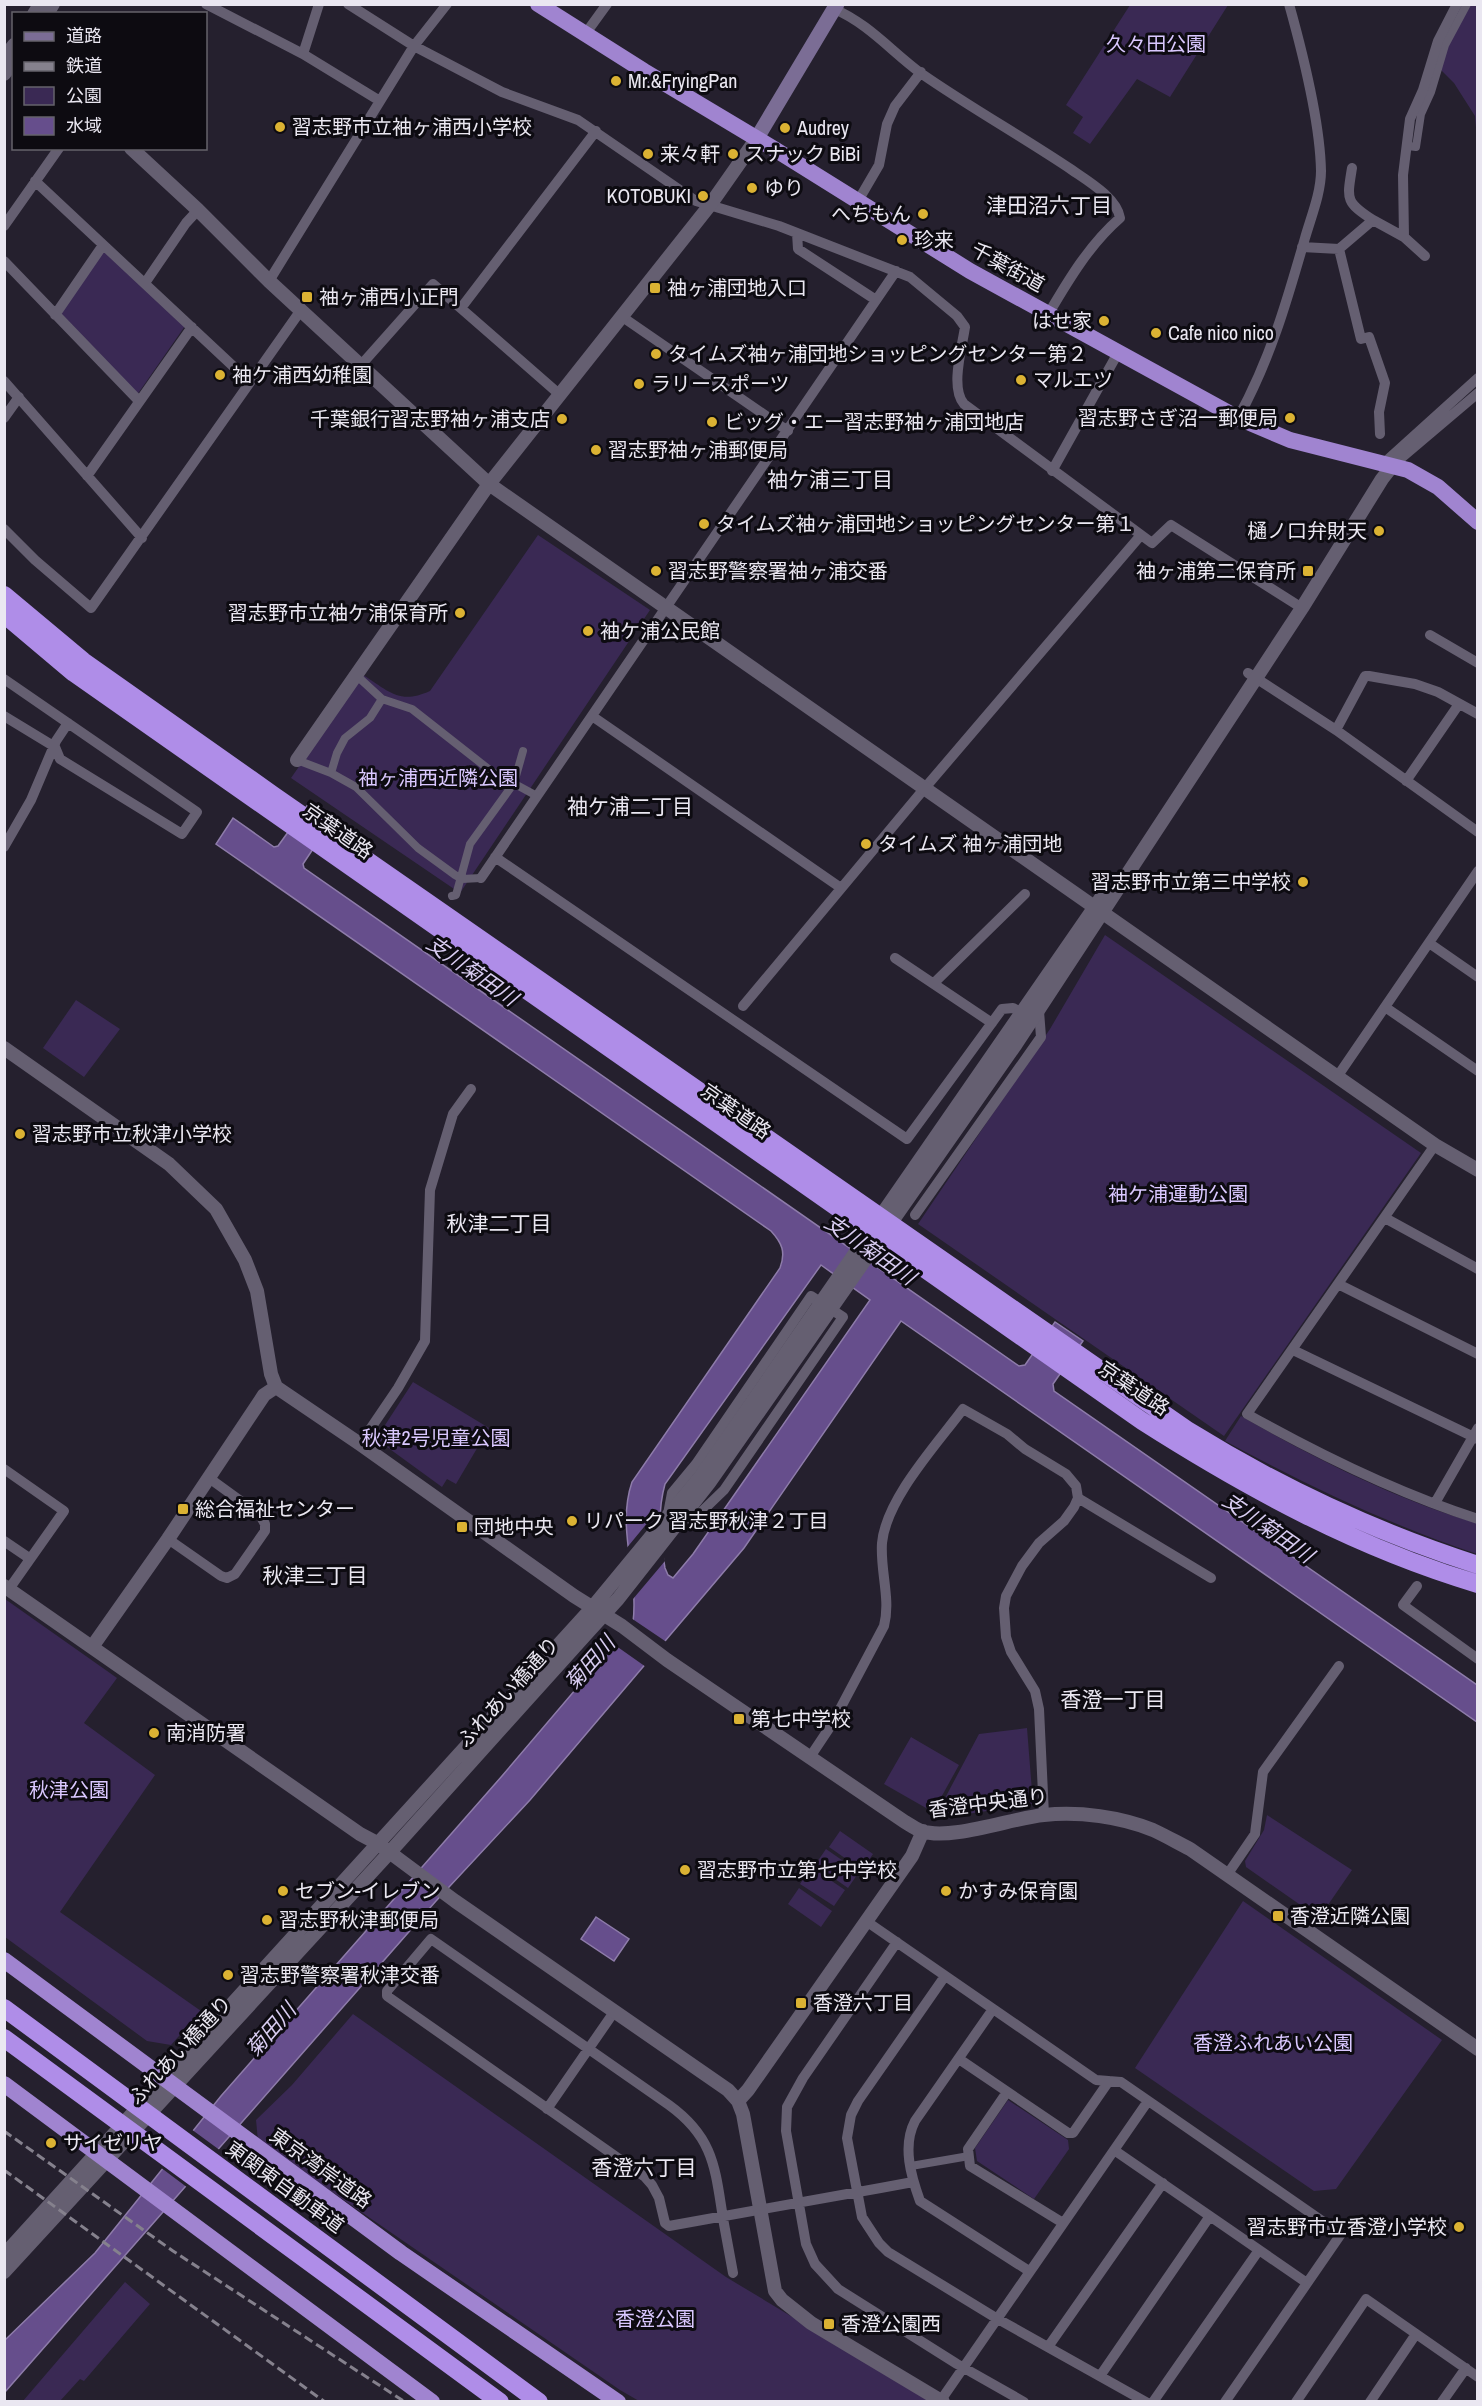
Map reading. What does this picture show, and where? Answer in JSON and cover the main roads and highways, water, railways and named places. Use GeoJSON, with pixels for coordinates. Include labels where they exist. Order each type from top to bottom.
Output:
{"type":"FeatureCollection","features":[{"type":"Feature","properties":{"kind":"highway","name":"千葉街道"},"geometry":{"type":"LineString","coordinates":[[538,4],[970,271],[1238,418],[1290,440],[1408,470],[1431,483],[1478,522]]}},
{"type":"Feature","properties":{"kind":"highway","name":"京葉道路"},"geometry":{"type":"LineString","coordinates":[[4,595],[83,661],[289,815],[1031,1345],[1142,1421],[1249,1487],[1348,1536],[1401,1558],[1478,1584]]}},
{"type":"Feature","properties":{"kind":"highway","name":"京葉道路"},"geometry":{"type":"LineString","coordinates":[[4,614],[74,674],[289,815]]}},
{"type":"Feature","properties":{"kind":"highway","name":"京葉道路"},"geometry":{"type":"LineString","coordinates":[[326,841],[1043,1329],[1187,1430],[1269,1478],[1365,1524],[1478,1565]]}},
{"type":"Feature","properties":{"kind":"highway","name":"東京湾岸道路"},"geometry":{"type":"LineString","coordinates":[[4,1960],[401,2253],[618,2402]]}},
{"type":"Feature","properties":{"kind":"highway","name":"東関東自動車道"},"geometry":{"type":"LineString","coordinates":[[4,2008],[539,2402]]}},
{"type":"Feature","properties":{"kind":"highway"},"geometry":{"type":"LineString","coordinates":[[4,2038],[500,2402]]}},
{"type":"Feature","properties":{"kind":"highway"},"geometry":{"type":"LineString","coordinates":[[4,2084],[432,2402]]}},
{"type":"Feature","properties":{"kind":"highway"},"geometry":{"type":"LineString","coordinates":[[477,2356],[494,2361],[554,2402]]}},
{"type":"Feature","properties":{"kind":"main road"},"geometry":{"type":"LineString","coordinates":[[757,138],[836,7]]}},
{"type":"Feature","properties":{"kind":"water"},"geometry":{"type":"Polygon","coordinates":[[[309,803],[333,819],[303,864],[304,868],[1019,1366],[1025,1365],[1055,1322],[1083,1341],[1053,1384],[1054,1391],[1477,1685],[1477,1722],[901,1321],[744,1548],[530,1800],[436,1901],[5,2392],[5,2340],[95,2253],[221,2096],[502,1776],[633,1622],[633,1587],[626,1517],[632,1482],[780,1268],[783,1257],[782,1248],[771,1231],[216,844],[233,818],[274,847],[278,846],[309,803]],[[821,1265],[665,1484],[660,1526],[663,1557],[668,1575],[673,1578],[693,1554],[870,1300],[821,1265]]]}},
{"type":"Feature","properties":{"kind":"water"},"geometry":{"type":"Polygon","coordinates":[[[596,1917],[629,1939],[614,1961],[581,1939],[596,1917]]]}},
{"type":"Feature","properties":{"kind":"railway"},"geometry":{"type":"LineString","coordinates":[[4,2131],[173,2251],[405,2402]]}},
{"type":"Feature","properties":{"kind":"railway"},"geometry":{"type":"LineString","coordinates":[[4,2170],[325,2402]]}},
{"type":"Feature","properties":{"kind":"place","name":"Mr.&FryingPan"},"geometry":{"type":"Point","coordinates":[616,81]}},
{"type":"Feature","properties":{"kind":"place","name":"習志野市立袖ヶ浦西小学校"},"geometry":{"type":"Point","coordinates":[280,127]}},
{"type":"Feature","properties":{"kind":"place","name":"Audrey"},"geometry":{"type":"Point","coordinates":[785,128]}},
{"type":"Feature","properties":{"kind":"place","name":"来々軒"},"geometry":{"type":"Point","coordinates":[648,154]}},
{"type":"Feature","properties":{"kind":"place","name":"スナック BiBi"},"geometry":{"type":"Point","coordinates":[733,154]}},
{"type":"Feature","properties":{"kind":"place","name":"ゆり"},"geometry":{"type":"Point","coordinates":[752,188]}},
{"type":"Feature","properties":{"kind":"place","name":"KOTOBUKI"},"geometry":{"type":"Point","coordinates":[703,196]}},
{"type":"Feature","properties":{"kind":"place","name":"へちもん"},"geometry":{"type":"Point","coordinates":[923,214]}},
{"type":"Feature","properties":{"kind":"place","name":"珍来"},"geometry":{"type":"Point","coordinates":[902,240]}},
{"type":"Feature","properties":{"kind":"place","name":"袖ヶ浦団地入口"},"geometry":{"type":"Point","coordinates":[655,288]}},
{"type":"Feature","properties":{"kind":"place","name":"袖ヶ浦西小正門"},"geometry":{"type":"Point","coordinates":[307,297]}},
{"type":"Feature","properties":{"kind":"place","name":"はせ家"},"geometry":{"type":"Point","coordinates":[1104,321]}},
{"type":"Feature","properties":{"kind":"place","name":"Cafe nico nico"},"geometry":{"type":"Point","coordinates":[1156,333]}},
{"type":"Feature","properties":{"kind":"place","name":"タイムズ袖ヶ浦団地ショッピングセンター第２"},"geometry":{"type":"Point","coordinates":[656,354]}},
{"type":"Feature","properties":{"kind":"place","name":"袖ケ浦西幼稚園"},"geometry":{"type":"Point","coordinates":[220,375]}},
{"type":"Feature","properties":{"kind":"place","name":"マルエツ"},"geometry":{"type":"Point","coordinates":[1021,380]}},
{"type":"Feature","properties":{"kind":"place","name":"ラリースポーツ"},"geometry":{"type":"Point","coordinates":[639,384]}},
{"type":"Feature","properties":{"kind":"place","name":"習志野さぎ沼一郵便局"},"geometry":{"type":"Point","coordinates":[1290,418]}},
{"type":"Feature","properties":{"kind":"place","name":"千葉銀行習志野袖ヶ浦支店"},"geometry":{"type":"Point","coordinates":[562,419]}},
{"type":"Feature","properties":{"kind":"place","name":"ビッグ・エー習志野袖ヶ浦団地店"},"geometry":{"type":"Point","coordinates":[712,422]}},
{"type":"Feature","properties":{"kind":"place","name":"習志野袖ヶ浦郵便局"},"geometry":{"type":"Point","coordinates":[596,450]}},
{"type":"Feature","properties":{"kind":"place","name":"タイムズ袖ヶ浦団地ショッピングセンター第１"},"geometry":{"type":"Point","coordinates":[704,524]}},
{"type":"Feature","properties":{"kind":"place","name":"樋ノ口弁財天"},"geometry":{"type":"Point","coordinates":[1379,531]}},
{"type":"Feature","properties":{"kind":"place","name":"習志野警察署袖ヶ浦交番"},"geometry":{"type":"Point","coordinates":[656,571]}},
{"type":"Feature","properties":{"kind":"place","name":"袖ヶ浦第二保育所"},"geometry":{"type":"Point","coordinates":[1308,571]}},
{"type":"Feature","properties":{"kind":"place","name":"習志野市立袖ケ浦保育所"},"geometry":{"type":"Point","coordinates":[460,613]}},
{"type":"Feature","properties":{"kind":"place","name":"袖ケ浦公民館"},"geometry":{"type":"Point","coordinates":[588,631]}},
{"type":"Feature","properties":{"kind":"place","name":"タイムズ 袖ヶ浦団地"},"geometry":{"type":"Point","coordinates":[866,844]}},
{"type":"Feature","properties":{"kind":"place","name":"習志野市立第三中学校"},"geometry":{"type":"Point","coordinates":[1303,882]}},
{"type":"Feature","properties":{"kind":"place","name":"習志野市立秋津小学校"},"geometry":{"type":"Point","coordinates":[20,1134]}},
{"type":"Feature","properties":{"kind":"place","name":"総合福祉センター"},"geometry":{"type":"Point","coordinates":[183,1509]}},
{"type":"Feature","properties":{"kind":"place","name":"リパーク 習志野秋津２丁目"},"geometry":{"type":"Point","coordinates":[572,1521]}},
{"type":"Feature","properties":{"kind":"place","name":"団地中央"},"geometry":{"type":"Point","coordinates":[462,1527]}},
{"type":"Feature","properties":{"kind":"place","name":"第七中学校"},"geometry":{"type":"Point","coordinates":[739,1719]}},
{"type":"Feature","properties":{"kind":"place","name":"南消防署"},"geometry":{"type":"Point","coordinates":[154,1733]}},
{"type":"Feature","properties":{"kind":"place","name":"習志野市立第七中学校"},"geometry":{"type":"Point","coordinates":[685,1870]}},
{"type":"Feature","properties":{"kind":"place","name":"セブン-イレブン"},"geometry":{"type":"Point","coordinates":[283,1891]}},
{"type":"Feature","properties":{"kind":"place","name":"かすみ保育園"},"geometry":{"type":"Point","coordinates":[946,1891]}},
{"type":"Feature","properties":{"kind":"place","name":"香澄近隣公園"},"geometry":{"type":"Point","coordinates":[1278,1916]}},
{"type":"Feature","properties":{"kind":"place","name":"習志野秋津郵便局"},"geometry":{"type":"Point","coordinates":[267,1920]}},
{"type":"Feature","properties":{"kind":"place","name":"習志野警察署秋津交番"},"geometry":{"type":"Point","coordinates":[228,1975]}},
{"type":"Feature","properties":{"kind":"place","name":"香澄六丁目"},"geometry":{"type":"Point","coordinates":[801,2003]}},
{"type":"Feature","properties":{"kind":"place","name":"サイゼリヤ"},"geometry":{"type":"Point","coordinates":[51,2143]}},
{"type":"Feature","properties":{"kind":"place","name":"習志野市立香澄小学校"},"geometry":{"type":"Point","coordinates":[1459,2227]}},
{"type":"Feature","properties":{"kind":"place","name":"香澄公園西"},"geometry":{"type":"Point","coordinates":[829,2324]}},
{"type":"Feature","properties":{"kind":"district","name":"津田沼六丁目"},"geometry":{"type":"Point","coordinates":[1049,206]}},
{"type":"Feature","properties":{"kind":"district","name":"袖ケ浦三丁目"},"geometry":{"type":"Point","coordinates":[830,480]}},
{"type":"Feature","properties":{"kind":"district","name":"袖ケ浦二丁目"},"geometry":{"type":"Point","coordinates":[630,807]}},
{"type":"Feature","properties":{"kind":"district","name":"秋津二丁目"},"geometry":{"type":"Point","coordinates":[499,1224]}},
{"type":"Feature","properties":{"kind":"district","name":"秋津三丁目"},"geometry":{"type":"Point","coordinates":[315,1576]}},
{"type":"Feature","properties":{"kind":"district","name":"香澄一丁目"},"geometry":{"type":"Point","coordinates":[1113,1700]}},
{"type":"Feature","properties":{"kind":"district","name":"香澄六丁目"},"geometry":{"type":"Point","coordinates":[644,2168]}},
{"type":"Feature","properties":{"kind":"park label","name":"久々田公園"},"geometry":{"type":"Point","coordinates":[1156,44]}},
{"type":"Feature","properties":{"kind":"park label","name":"袖ヶ浦西近隣公園"},"geometry":{"type":"Point","coordinates":[438,778]}},
{"type":"Feature","properties":{"kind":"park label","name":"袖ケ浦運動公園"},"geometry":{"type":"Point","coordinates":[1178,1194]}},
{"type":"Feature","properties":{"kind":"park label","name":"秋津2号児童公園"},"geometry":{"type":"Point","coordinates":[436,1438]}},
{"type":"Feature","properties":{"kind":"park label","name":"秋津公園"},"geometry":{"type":"Point","coordinates":[69,1790]}},
{"type":"Feature","properties":{"kind":"park label","name":"香澄ふれあい公園"},"geometry":{"type":"Point","coordinates":[1273,2043]}},
{"type":"Feature","properties":{"kind":"park label","name":"香澄公園"},"geometry":{"type":"Point","coordinates":[655,2319]}},
{"type":"Feature","properties":{"kind":"water label","name":"支川菊田川"},"geometry":{"type":"Point","coordinates":[472,971]}},
{"type":"Feature","properties":{"kind":"water label","name":"支川菊田川"},"geometry":{"type":"Point","coordinates":[870,1250]}},
{"type":"Feature","properties":{"kind":"water label","name":"支川菊田川"},"geometry":{"type":"Point","coordinates":[1268,1528]}},
{"type":"Feature","properties":{"kind":"water label","name":"菊田川"},"geometry":{"type":"Point","coordinates":[590,1663]}},
{"type":"Feature","properties":{"kind":"water label","name":"菊田川"},"geometry":{"type":"Point","coordinates":[271,2030]}}]}
